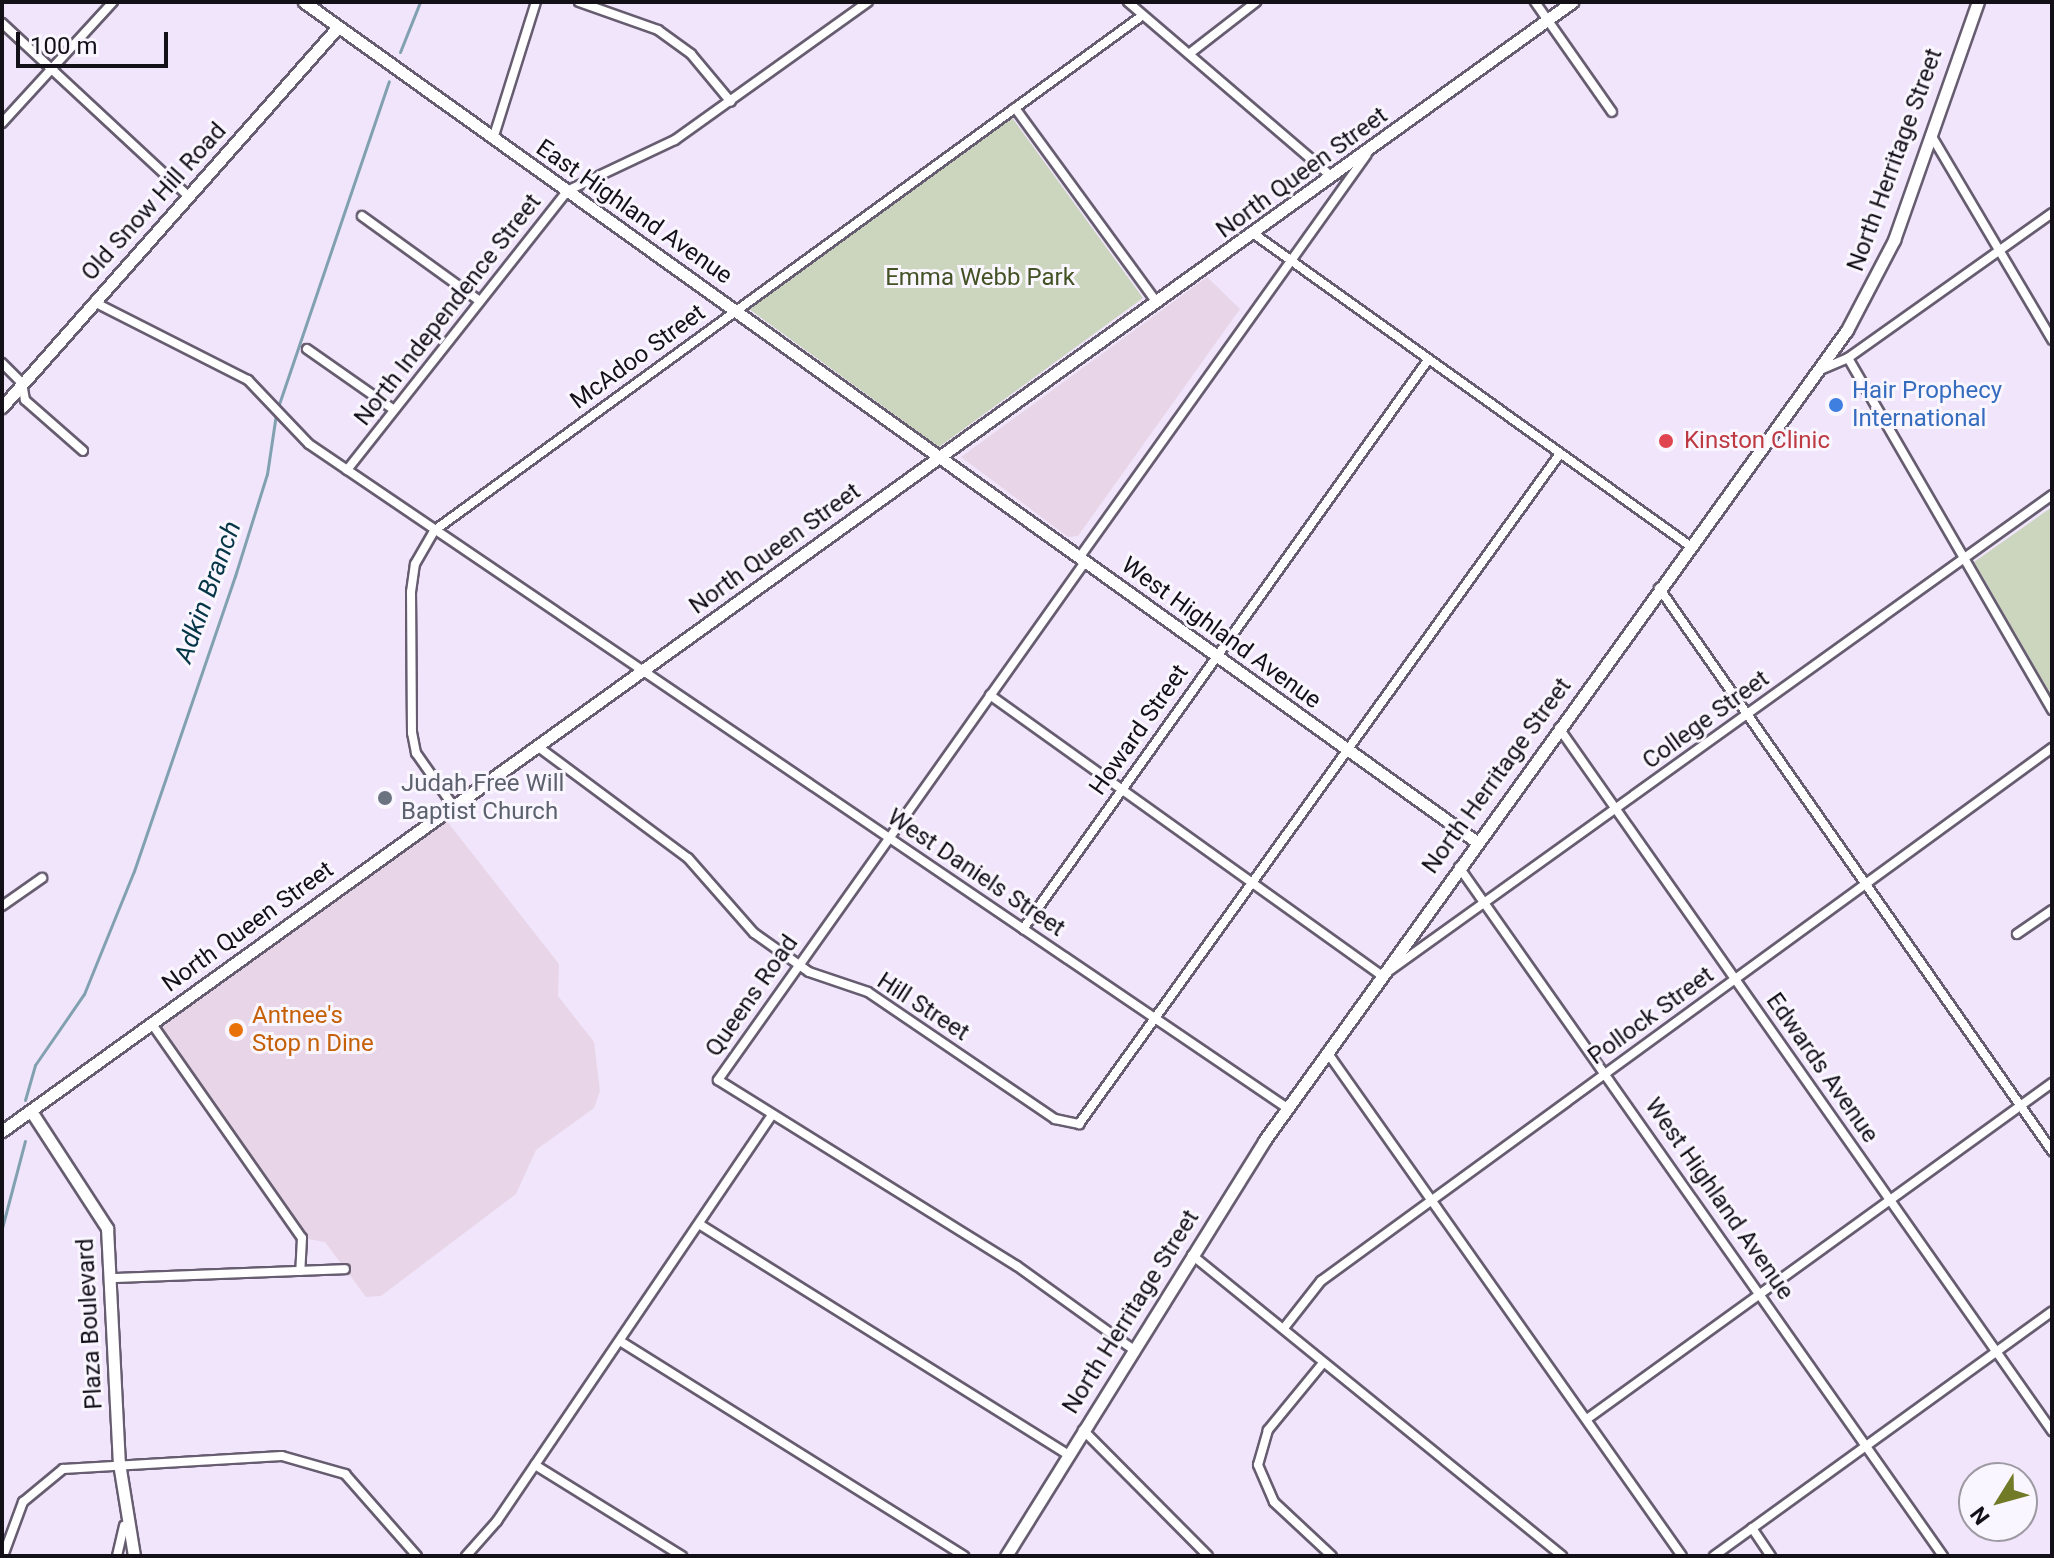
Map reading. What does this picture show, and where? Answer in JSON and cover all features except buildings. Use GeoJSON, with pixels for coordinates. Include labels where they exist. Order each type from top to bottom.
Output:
{"type":"FeatureCollection","features":[{"type":"Feature","properties":{"kind":"street"},"geometry":{"type":"LineString","coordinates":[[2,123],[113,2]]}},
{"type":"Feature","properties":{"kind":"street","name":"East Highland Avenue"},"geometry":{"type":"LineString","coordinates":[[304,2],[939,459]]}},
{"type":"Feature","properties":{"kind":"street"},"geometry":{"type":"LineString","coordinates":[[493,139],[536,2]]}},
{"type":"Feature","properties":{"kind":"street"},"geometry":{"type":"LineString","coordinates":[[579,2],[674,40],[731,102]]}},
{"type":"Feature","properties":{"kind":"street","name":"North Independence Street"},"geometry":{"type":"LineString","coordinates":[[347,470],[567,191],[648,156],[731,102],[855,6],[868,2]]}},
{"type":"Feature","properties":{"kind":"street"},"geometry":{"type":"LineString","coordinates":[[1128,2],[1326,172]]}},
{"type":"Feature","properties":{"kind":"street"},"geometry":{"type":"LineString","coordinates":[[1189,54],[1256,2]]}},
{"type":"Feature","properties":{"kind":"street"},"geometry":{"type":"LineString","coordinates":[[1535,2],[1612,112]]}},
{"type":"Feature","properties":{"kind":"street","name":"North Queen Street"},"geometry":{"type":"LineString","coordinates":[[2,1131],[1366,155],[1572,2]]}},
{"type":"Feature","properties":{"kind":"street","name":"North Herritage Street"},"geometry":{"type":"LineString","coordinates":[[1006,1556],[1287,1108],[1659,588],[1819,371],[1881,272],[1972,5]]}},
{"type":"Feature","properties":{"kind":"street","name":"McAdoo Street"},"geometry":{"type":"LineString","coordinates":[[454,807],[416,753],[412,733],[411,592],[415,564],[435,530],[1143,15]]}},
{"type":"Feature","properties":{"kind":"street"},"geometry":{"type":"LineString","coordinates":[[2,23],[188,196]]}},
{"type":"Feature","properties":{"kind":"street","name":"Old Snow Hill Road"},"geometry":{"type":"LineString","coordinates":[[2,407],[338,27]]}},
{"type":"Feature","properties":{"kind":"street"},"geometry":{"type":"LineString","coordinates":[[1015,108],[1157,303]]}},
{"type":"Feature","properties":{"kind":"street"},"geometry":{"type":"LineString","coordinates":[[1928,131],[2052,340]]}},
{"type":"Feature","properties":{"kind":"street","name":"Queens Road"},"geometry":{"type":"LineString","coordinates":[[772,1115],[718,1080],[1366,155]]}},
{"type":"Feature","properties":{"kind":"street"},"geometry":{"type":"LineString","coordinates":[[1819,371],[1848,358],[2052,213]]}},
{"type":"Feature","properties":{"kind":"street"},"geometry":{"type":"LineString","coordinates":[[362,216],[480,301]]}},
{"type":"Feature","properties":{"kind":"street"},"geometry":{"type":"LineString","coordinates":[[1254,234],[1690,546]]}},
{"type":"Feature","properties":{"kind":"street","name":"West Daniels Street"},"geometry":{"type":"LineString","coordinates":[[94,302],[248,380],[309,444],[1287,1108]]}},
{"type":"Feature","properties":{"kind":"street"},"geometry":{"type":"LineString","coordinates":[[307,349],[394,410]]}},
{"type":"Feature","properties":{"kind":"street"},"geometry":{"type":"LineString","coordinates":[[1848,358],[2052,710]]}},
{"type":"Feature","properties":{"kind":"street","name":"Howard Street"},"geometry":{"type":"LineString","coordinates":[[1023,929],[1428,360]]}},
{"type":"Feature","properties":{"kind":"street"},"geometry":{"type":"LineString","coordinates":[[2,363],[22,383],[25,400],[83,451]]}},
{"type":"Feature","properties":{"kind":"street"},"geometry":{"type":"LineString","coordinates":[[1156,1018],[1559,455]]}},
{"type":"Feature","properties":{"kind":"street","name":"West Highland Avenue"},"geometry":{"type":"LineString","coordinates":[[939,459],[1477,842]]}},
{"type":"Feature","properties":{"kind":"street","name":"College Street"},"geometry":{"type":"LineString","coordinates":[[1382,976],[2052,495]]}},
{"type":"Feature","properties":{"kind":"street"},"geometry":{"type":"LineString","coordinates":[[1659,588],[2052,1151]]}},
{"type":"Feature","properties":{"kind":"street"},"geometry":{"type":"LineString","coordinates":[[990,695],[1382,976]]}},
{"type":"Feature","properties":{"kind":"street","name":"Edwards Avenue"},"geometry":{"type":"LineString","coordinates":[[1559,728],[2052,1431]]}},
{"type":"Feature","properties":{"kind":"street","name":"Hill Street"},"geometry":{"type":"LineString","coordinates":[[537,746],[688,858],[754,933],[799,964],[868,992],[1072,1125],[1086,1118],[1156,1018]]}},
{"type":"Feature","properties":{"kind":"street","name":"Pollock Street"},"geometry":{"type":"LineString","coordinates":[[1284,1328],[1321,1281],[2052,748]]}},
{"type":"Feature","properties":{"kind":"street","name":"West Highland Avenue"},"geometry":{"type":"LineString","coordinates":[[1459,867],[1943,1556]]}},
{"type":"Feature","properties":{"kind":"street"},"geometry":{"type":"LineString","coordinates":[[2,906],[42,878]]}},
{"type":"Feature","properties":{"kind":"street"},"geometry":{"type":"LineString","coordinates":[[2017,934],[2052,910]]}},
{"type":"Feature","properties":{"kind":"street"},"geometry":{"type":"LineString","coordinates":[[152,1024],[302,1238],[300,1271]]}},
{"type":"Feature","properties":{"kind":"street"},"geometry":{"type":"LineString","coordinates":[[1327,1052],[1682,1556]]}},
{"type":"Feature","properties":{"kind":"street"},"geometry":{"type":"LineString","coordinates":[[1587,1419],[2052,1083]]}},
{"type":"Feature","properties":{"kind":"street","name":"Plaza Boulevard"},"geometry":{"type":"LineString","coordinates":[[31,1111],[102,1213],[113,1278],[124,1526],[134,1556]]}},
{"type":"Feature","properties":{"kind":"street"},"geometry":{"type":"LineString","coordinates":[[466,1556],[535,1465],[772,1115],[1017,1266],[1134,1350]]}},
{"type":"Feature","properties":{"kind":"street"},"geometry":{"type":"LineString","coordinates":[[699,1224],[1068,1455]]}},
{"type":"Feature","properties":{"kind":"street"},"geometry":{"type":"LineString","coordinates":[[1192,1255],[1562,1556]]}},
{"type":"Feature","properties":{"kind":"street"},"geometry":{"type":"LineString","coordinates":[[113,1278],[345,1269]]}},
{"type":"Feature","properties":{"kind":"street"},"geometry":{"type":"LineString","coordinates":[[1714,1556],[2052,1311]]}},
{"type":"Feature","properties":{"kind":"street"},"geometry":{"type":"LineString","coordinates":[[620,1341],[964,1556]]}},
{"type":"Feature","properties":{"kind":"street"},"geometry":{"type":"LineString","coordinates":[[1323,1363],[1268,1430],[1258,1465],[1274,1502],[1332,1556]]}},
{"type":"Feature","properties":{"kind":"street"},"geometry":{"type":"LineString","coordinates":[[1083,1430],[1208,1556]]}},
{"type":"Feature","properties":{"kind":"street"},"geometry":{"type":"LineString","coordinates":[[3,1556],[37,1484],[63,1469],[119,1463],[282,1456],[320,1462],[361,1489],[417,1556]]}},
{"type":"Feature","properties":{"kind":"street"},"geometry":{"type":"LineString","coordinates":[[535,1465],[682,1556]]}},
{"type":"Feature","properties":{"kind":"street"},"geometry":{"type":"LineString","coordinates":[[117,1556],[124,1526]]}},
{"type":"Feature","properties":{"kind":"street"},"geometry":{"type":"LineString","coordinates":[[1752,1528],[1771,1556]]}},
{"type":"Feature","properties":{"kind":"shaded area"},"geometry":{"type":"Polygon","coordinates":[[[1207,277],[1240,309],[1078,536],[1068,537],[961,457],[1207,277]]]}},
{"type":"Feature","properties":{"kind":"shaded area"},"geometry":{"type":"Polygon","coordinates":[[[442,815],[559,964],[558,996],[594,1042],[600,1091],[594,1108],[536,1150],[516,1194],[381,1296],[366,1297],[325,1242],[302,1238],[152,1024],[442,815]]]}},
{"type":"Feature","properties":{"kind":"green space","name":"Emma Webb Park"},"geometry":{"type":"Polygon","coordinates":[[[1011,116],[1143,298],[939,447],[749,309],[1011,116]]]}},
{"type":"Feature","properties":{"kind":"green space"},"geometry":{"type":"Polygon","coordinates":[[[2052,507],[2052,697],[1974,562],[2052,507]]]}},
{"type":"Feature","properties":{"kind":"waterway","name":"Adkin Branch"},"geometry":{"type":"LineString","coordinates":[[400,52],[420,2]]}},
{"type":"Feature","properties":{"kind":"waterway","name":"Adkin Branch"},"geometry":{"type":"LineString","coordinates":[[278,407],[389,81]]}},
{"type":"Feature","properties":{"kind":"waterway","name":"Adkin Branch"},"geometry":{"type":"LineString","coordinates":[[25,1100],[35,1065],[84,994],[134,871],[267,474],[276,414]]}},
{"type":"Feature","properties":{"kind":"waterway","name":"Adkin Branch"},"geometry":{"type":"LineString","coordinates":[[2,1228],[25,1141]]}},
{"type":"Feature","properties":{"kind":"place","name":"Hair Prophecy International"},"geometry":{"type":"Point","coordinates":[1836,405]}},
{"type":"Feature","properties":{"kind":"place","name":"Kinston Clinic"},"geometry":{"type":"Point","coordinates":[1666,441]}},
{"type":"Feature","properties":{"kind":"place","name":"Judah Free Will Baptist Church"},"geometry":{"type":"Point","coordinates":[385,798]}},
{"type":"Feature","properties":{"kind":"place","name":"Antnee's Stop n Dine"},"geometry":{"type":"Point","coordinates":[236,1030]}}]}
